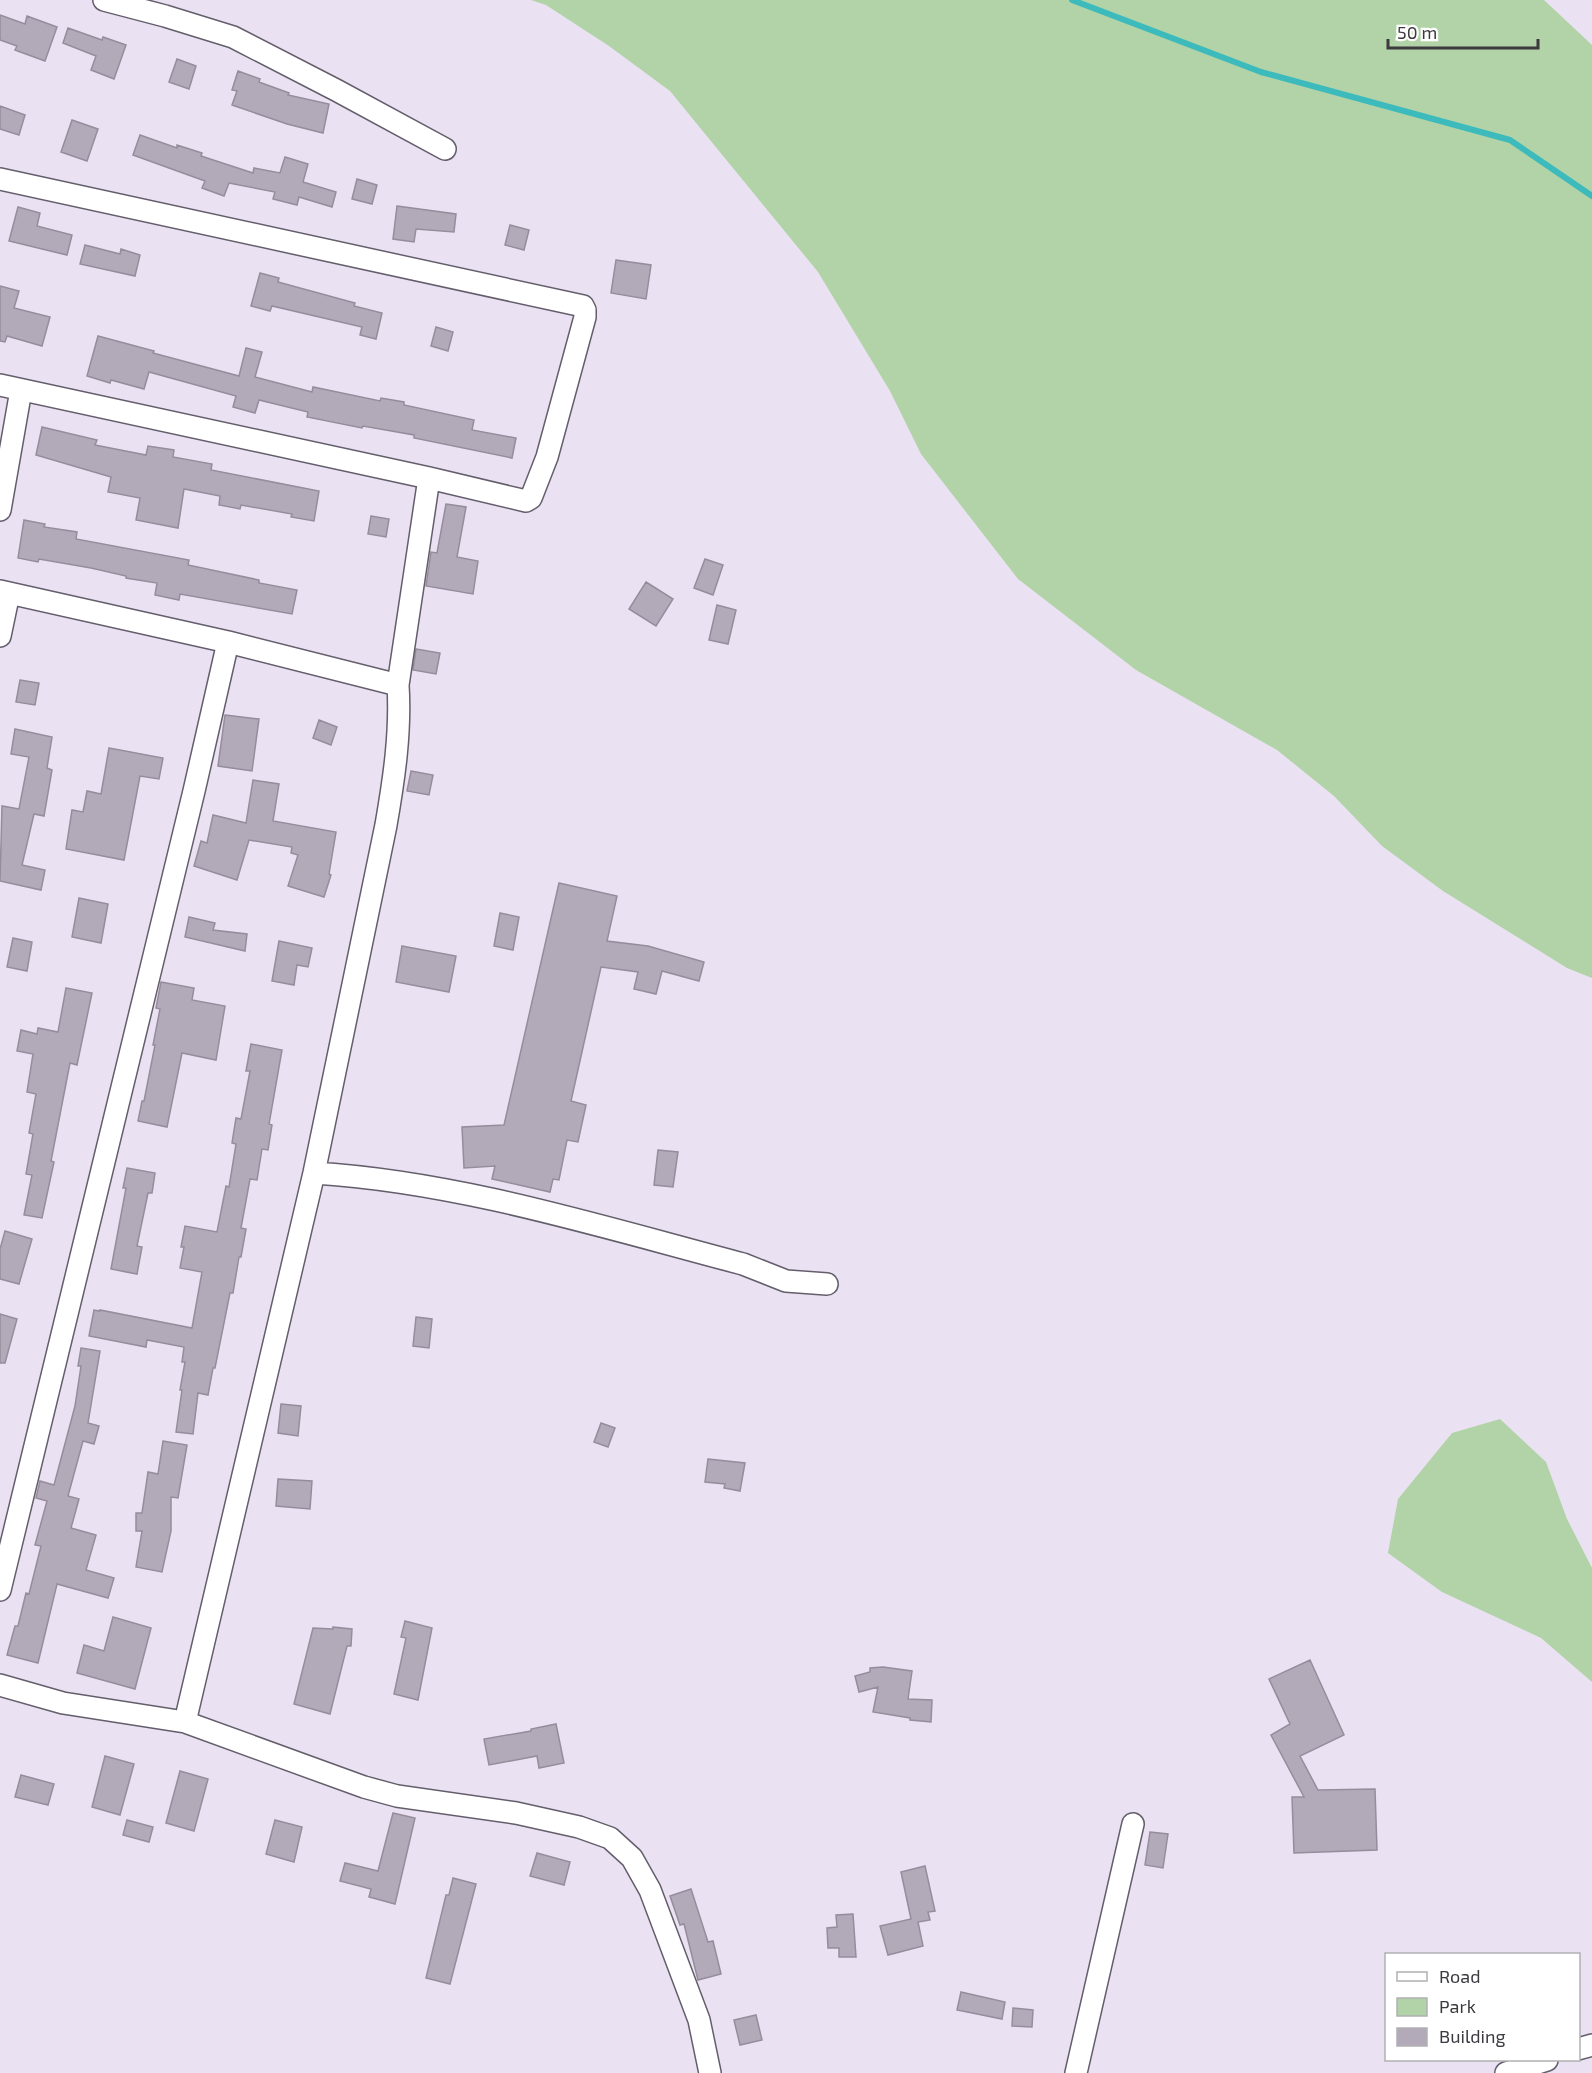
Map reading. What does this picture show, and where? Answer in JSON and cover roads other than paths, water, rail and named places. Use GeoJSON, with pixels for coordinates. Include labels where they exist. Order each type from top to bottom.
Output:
{"type":"FeatureCollection","features":[{"type":"Feature","properties":{"kind":"street"},"geometry":{"type":"LineString","coordinates":[[104,0],[233,37],[445,149]]}},
{"type":"Feature","properties":{"kind":"street"},"geometry":{"type":"LineString","coordinates":[[0,179],[583,306],[585,310],[572,370],[547,457],[531,498],[526,501],[0,385]]}},
{"type":"Feature","properties":{"kind":"street"},"geometry":{"type":"LineString","coordinates":[[0,510],[21,390]]}},
{"type":"Feature","properties":{"kind":"street"},"geometry":{"type":"LineString","coordinates":[[185,1722],[314,1173],[392,793],[400,714],[398,685],[429,478]]}},
{"type":"Feature","properties":{"kind":"street"},"geometry":{"type":"LineString","coordinates":[[0,636],[4,592],[228,642],[398,685]]}},
{"type":"Feature","properties":{"kind":"street"},"geometry":{"type":"LineString","coordinates":[[0,1590],[183,837],[228,642]]}},
{"type":"Feature","properties":{"kind":"street"},"geometry":{"type":"LineString","coordinates":[[314,1173],[364,1176],[456,1191],[743,1264],[786,1281],[827,1284]]}},
{"type":"Feature","properties":{"kind":"street"},"geometry":{"type":"LineString","coordinates":[[0,1685],[63,1703],[185,1722],[364,1787],[397,1796],[516,1813],[579,1827],[610,1838],[632,1858],[650,1890],[699,2020],[710,2073]]}},
{"type":"Feature","properties":{"kind":"street"},"geometry":{"type":"LineString","coordinates":[[1076,2073],[1133,1824]]}},
{"type":"Feature","properties":{"kind":"street"},"geometry":{"type":"LineString","coordinates":[[1506,2073],[1544,2061]]}},
{"type":"Feature","properties":{"kind":"waterway"},"geometry":{"type":"LineString","coordinates":[[1072,0],[1261,72],[1510,140],[1592,196]]}}]}
